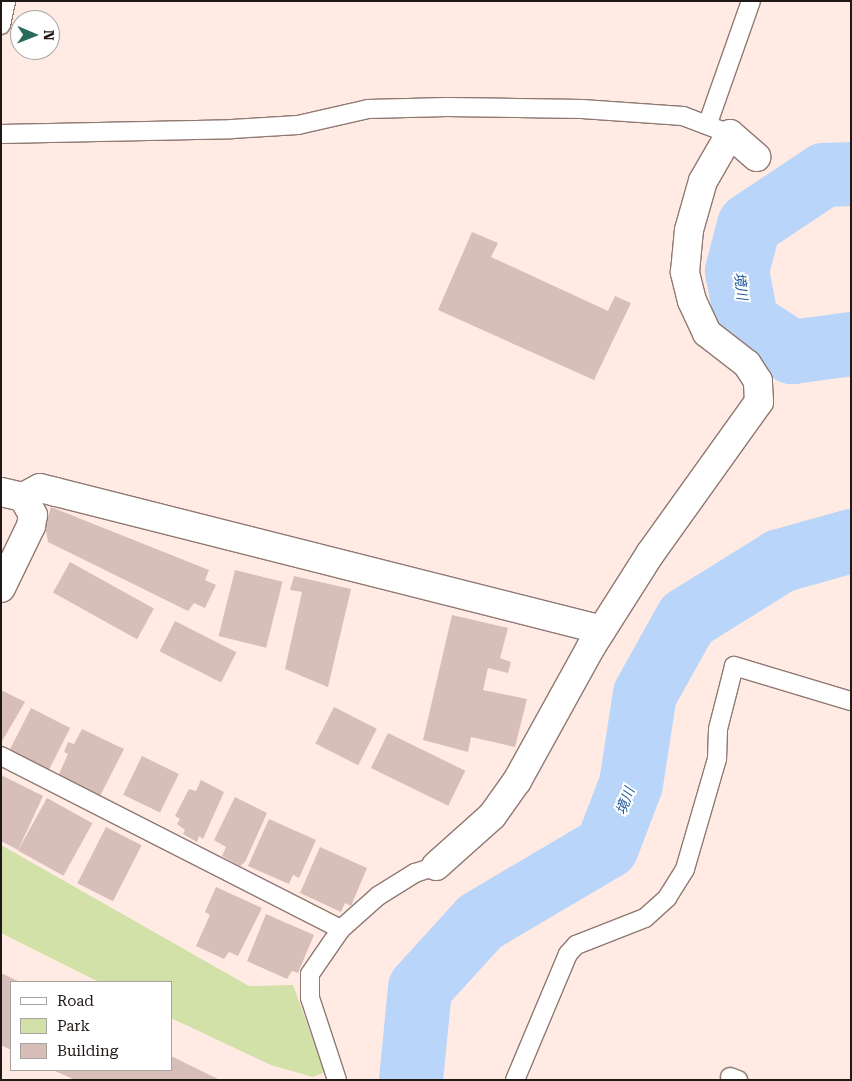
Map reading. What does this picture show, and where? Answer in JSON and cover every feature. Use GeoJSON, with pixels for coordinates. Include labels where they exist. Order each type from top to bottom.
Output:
{"type":"FeatureCollection","features":[{"type":"Feature","properties":{"kind":"street"},"geometry":{"type":"LineString","coordinates":[[436,866],[492,816],[517,780],[602,630],[650,554],[759,402],[758,381],[747,364],[707,333],[692,301],[685,272],[689,230],[719,129],[756,156]]}},
{"type":"Feature","properties":{"kind":"street"},"geometry":{"type":"LineString","coordinates":[[12,494],[40,488],[602,630]]}},
{"type":"Feature","properties":{"kind":"street"},"geometry":{"type":"LineString","coordinates":[[1,588],[31,526],[32,515],[12,494]]}},
{"type":"Feature","properties":{"kind":"lane"},"geometry":{"type":"LineString","coordinates":[[1,25],[6,1]]}},
{"type":"Feature","properties":{"kind":"lane"},"geometry":{"type":"LineString","coordinates":[[1,134],[251,128],[298,125],[368,110],[446,106],[582,109],[683,116],[719,129],[751,1]]}},
{"type":"Feature","properties":{"kind":"lane"},"geometry":{"type":"LineString","coordinates":[[515,1080],[568,954],[576,945],[645,918],[667,898],[684,869],[717,759],[718,729],[734,666],[851,701]]}},
{"type":"Feature","properties":{"kind":"lane"},"geometry":{"type":"LineString","coordinates":[[1,756],[341,930]]}},
{"type":"Feature","properties":{"kind":"lane"},"geometry":{"type":"LineString","coordinates":[[336,1080],[308,986],[310,974],[341,930],[393,885],[436,866]]}},
{"type":"Feature","properties":{"kind":"green space"},"geometry":{"type":"Polygon","coordinates":[[[1,845],[249,986],[293,985],[325,1072],[313,1077],[271,1065],[172,1018],[172,981],[97,981],[1,933],[1,845]]]}},
{"type":"Feature","properties":{"kind":"building"},"geometry":{"type":"Polygon","coordinates":[[[472,232],[498,243],[491,257],[608,311],[615,296],[631,303],[594,380],[438,310],[472,232]]]}},
{"type":"Feature","properties":{"kind":"building"},"geometry":{"type":"Polygon","coordinates":[[[51,507],[209,570],[205,580],[216,585],[205,608],[194,603],[188,611],[48,542],[45,525],[51,507]]]}},
{"type":"Feature","properties":{"kind":"building"},"geometry":{"type":"Polygon","coordinates":[[[70,562],[154,609],[137,639],[53,593],[70,562]]]}},
{"type":"Feature","properties":{"kind":"building"},"geometry":{"type":"Polygon","coordinates":[[[235,570],[283,582],[266,648],[219,636],[235,570]]]}},
{"type":"Feature","properties":{"kind":"building"},"geometry":{"type":"Polygon","coordinates":[[[294,576],[351,589],[328,687],[285,669],[302,592],[290,590],[294,576]]]}},
{"type":"Feature","properties":{"kind":"building"},"geometry":{"type":"Polygon","coordinates":[[[452,615],[508,628],[500,658],[511,662],[508,673],[488,668],[483,690],[527,699],[515,747],[471,737],[468,752],[423,740],[452,615]]]}},
{"type":"Feature","properties":{"kind":"building"},"geometry":{"type":"Polygon","coordinates":[[[175,621],[236,652],[221,683],[160,651],[175,621]]]}},
{"type":"Feature","properties":{"kind":"building"},"geometry":{"type":"Polygon","coordinates":[[[1,690],[25,702],[1,743],[1,690]]]}},
{"type":"Feature","properties":{"kind":"building"},"geometry":{"type":"Polygon","coordinates":[[[334,707],[377,729],[358,765],[315,744],[334,707]]]}},
{"type":"Feature","properties":{"kind":"building"},"geometry":{"type":"Polygon","coordinates":[[[31,708],[70,728],[49,770],[10,750],[31,708]]]}},
{"type":"Feature","properties":{"kind":"building"},"geometry":{"type":"Polygon","coordinates":[[[82,729],[124,749],[100,796],[59,774],[68,754],[64,752],[68,742],[74,744],[82,729]]]}},
{"type":"Feature","properties":{"kind":"building"},"geometry":{"type":"Polygon","coordinates":[[[388,733],[465,771],[448,806],[371,768],[388,733]]]}},
{"type":"Feature","properties":{"kind":"building"},"geometry":{"type":"Polygon","coordinates":[[[142,756],[179,774],[160,813],[123,795],[142,756]]]}},
{"type":"Feature","properties":{"kind":"building"},"geometry":{"type":"Polygon","coordinates":[[[1,775],[43,796],[18,850],[1,841],[1,775]]]}},
{"type":"Feature","properties":{"kind":"building"},"geometry":{"type":"Polygon","coordinates":[[[201,780],[224,792],[203,839],[199,836],[197,842],[183,834],[185,830],[177,824],[180,819],[175,816],[189,789],[196,791],[201,780]]]}},
{"type":"Feature","properties":{"kind":"building"},"geometry":{"type":"Polygon","coordinates":[[[235,797],[267,813],[245,862],[240,866],[222,856],[226,847],[214,840],[235,797]]]}},
{"type":"Feature","properties":{"kind":"building"},"geometry":{"type":"Polygon","coordinates":[[[47,798],[92,823],[63,876],[18,850],[47,798]]]}},
{"type":"Feature","properties":{"kind":"building"},"geometry":{"type":"Polygon","coordinates":[[[269,819],[316,840],[299,878],[293,875],[289,884],[248,866],[269,819]]]}},
{"type":"Feature","properties":{"kind":"building"},"geometry":{"type":"Polygon","coordinates":[[[106,827],[142,845],[113,901],[77,883],[106,827]]]}},
{"type":"Feature","properties":{"kind":"building"},"geometry":{"type":"Polygon","coordinates":[[[320,847],[367,868],[351,906],[345,903],[341,912],[300,893],[320,847]]]}},
{"type":"Feature","properties":{"kind":"building"},"geometry":{"type":"Polygon","coordinates":[[[216,887],[262,908],[238,956],[229,952],[224,959],[196,946],[210,915],[205,912],[216,887]]]}},
{"type":"Feature","properties":{"kind":"building"},"geometry":{"type":"Polygon","coordinates":[[[266,914],[314,935],[298,973],[292,971],[287,979],[247,961],[266,914]]]}},
{"type":"Feature","properties":{"kind":"building"},"geometry":{"type":"Polygon","coordinates":[[[1,973],[18,981],[10,981],[10,1050],[1,1045],[1,973]]]}},
{"type":"Feature","properties":{"kind":"building"},"geometry":{"type":"Polygon","coordinates":[[[172,1056],[220,1080],[75,1080],[55,1071],[172,1071],[172,1056]]]}},
{"type":"Feature","properties":{"kind":"waterway","name":"境川"},"geometry":{"type":"LineString","coordinates":[[851,174],[824,175],[749,225],[737,271],[747,323],[792,352],[851,344]]}},
{"type":"Feature","properties":{"kind":"waterway","name":"境川"},"geometry":{"type":"LineString","coordinates":[[411,1080],[420,988],[480,922],[607,847],[631,784],[645,694],[687,619],[780,561],[851,541]]}}]}
